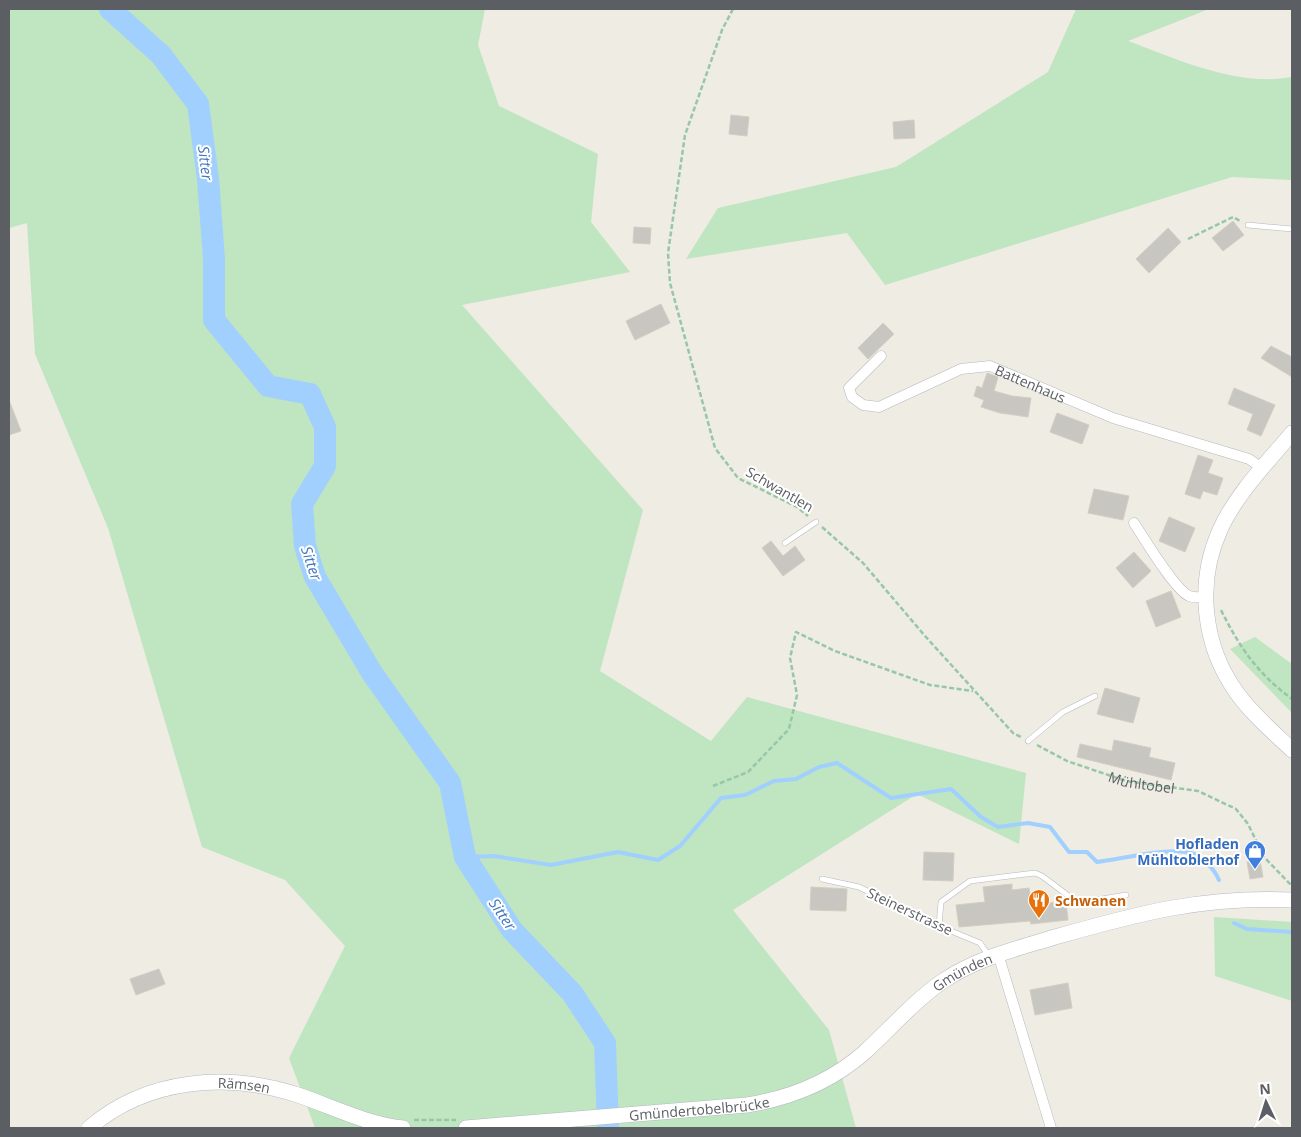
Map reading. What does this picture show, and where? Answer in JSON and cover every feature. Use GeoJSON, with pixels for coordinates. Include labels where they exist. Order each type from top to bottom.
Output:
{"type":"FeatureCollection","features":[{"type":"Feature","properties":{"kind":"main road"},"geometry":{"type":"LineString","coordinates":[[1292,433],[1235,503],[1220,529],[1209,562],[1205,597],[1211,640],[1228,680],[1248,706],[1292,750]]}},
{"type":"Feature","properties":{"kind":"main road"},"geometry":{"type":"LineString","coordinates":[[994,956],[1161,908],[1220,900],[1292,900]]}},
{"type":"Feature","properties":{"kind":"main road","name":"Gmünden"},"geometry":{"type":"LineString","coordinates":[[781,1098],[816,1085],[843,1069],[864,1052],[924,994],[944,980],[994,956]]}},
{"type":"Feature","properties":{"kind":"main road","name":"Rämsen"},"geometry":{"type":"LineString","coordinates":[[89,1128],[111,1112],[144,1096],[197,1082],[226,1081],[265,1086],[377,1124],[403,1128]]}},
{"type":"Feature","properties":{"kind":"main road","name":"Gmündertobelbrücke"},"geometry":{"type":"LineString","coordinates":[[466,1128],[747,1105],[781,1098]]}},
{"type":"Feature","properties":{"kind":"street","name":"Battenhaus"},"geometry":{"type":"LineString","coordinates":[[881,356],[849,388],[852,397],[863,405],[879,406],[961,369],[990,366],[1113,418],[1249,459],[1262,468]]}},
{"type":"Feature","properties":{"kind":"street"},"geometry":{"type":"LineString","coordinates":[[1134,523],[1157,560],[1184,592],[1190,597],[1205,597]]}},
{"type":"Feature","properties":{"kind":"street","name":"Gmünden"},"geometry":{"type":"LineString","coordinates":[[994,956],[1051,1128]]}},
{"type":"Feature","properties":{"kind":"lane"},"geometry":{"type":"LineString","coordinates":[[1248,225],[1292,229]]}},
{"type":"Feature","properties":{"kind":"lane"},"geometry":{"type":"LineString","coordinates":[[785,544],[816,522]]}},
{"type":"Feature","properties":{"kind":"lane"},"geometry":{"type":"LineString","coordinates":[[1028,741],[1063,712],[1096,696]]}},
{"type":"Feature","properties":{"kind":"lane"},"geometry":{"type":"LineString","coordinates":[[939,926],[938,911],[941,902],[970,881],[1036,873],[1078,903],[1126,895]]}},
{"type":"Feature","properties":{"kind":"lane","name":"Steinerstrasse"},"geometry":{"type":"LineString","coordinates":[[822,878],[859,887],[939,926],[980,942],[994,956]]}},
{"type":"Feature","properties":{"kind":"path","name":"Schwantlen"},"geometry":{"type":"LineString","coordinates":[[732,9],[722,30],[685,135],[668,253],[670,283],[715,448],[738,478],[796,507],[816,522],[863,564],[975,691]]}},
{"type":"Feature","properties":{"kind":"path"},"geometry":{"type":"LineString","coordinates":[[1188,238],[1233,217],[1248,225]]}},
{"type":"Feature","properties":{"kind":"path"},"geometry":{"type":"LineString","coordinates":[[1220,607],[1241,649],[1277,688],[1292,699]]}},
{"type":"Feature","properties":{"kind":"path"},"geometry":{"type":"LineString","coordinates":[[713,786],[748,772],[789,729],[797,695],[790,658],[796,632],[835,651],[930,685],[975,691]]}},
{"type":"Feature","properties":{"kind":"path","name":"Mühltobel"},"geometry":{"type":"LineString","coordinates":[[975,691],[1014,733],[1066,761],[1126,781],[1198,790],[1236,810],[1248,824],[1264,858],[1292,887]]}},
{"type":"Feature","properties":{"kind":"green space"},"geometry":{"type":"Polygon","coordinates":[[[9,9],[485,9],[478,45],[499,106],[598,154],[591,222],[630,272],[462,305],[643,510],[600,671],[711,741],[747,697],[1026,773],[1019,844],[917,794],[733,910],[829,1030],[856,1128],[315,1128],[289,1058],[345,946],[285,880],[202,847],[108,528],[35,354],[27,223],[9,228],[9,9]]]}},
{"type":"Feature","properties":{"kind":"green space"},"geometry":{"type":"Polygon","coordinates":[[[1076,9],[1209,9],[1128,41],[1188,63],[1229,75],[1271,79],[1292,77],[1292,180],[1232,177],[885,285],[847,233],[686,259],[718,208],[896,167],[1048,72],[1076,9]]]}},
{"type":"Feature","properties":{"kind":"green space"},"geometry":{"type":"Polygon","coordinates":[[[1255,637],[1292,664],[1292,713],[1230,649],[1255,637]]]}},
{"type":"Feature","properties":{"kind":"green space"},"geometry":{"type":"Polygon","coordinates":[[[1214,917],[1292,922],[1292,1001],[1215,976],[1214,917]]]}},
{"type":"Feature","properties":{"kind":"building"},"geometry":{"type":"Polygon","coordinates":[[[731,115],[749,117],[747,136],[729,134],[731,115]]]}},
{"type":"Feature","properties":{"kind":"building"},"geometry":{"type":"Polygon","coordinates":[[[914,120],[915,138],[894,139],[893,122],[914,120]]]}},
{"type":"Feature","properties":{"kind":"building"},"geometry":{"type":"Polygon","coordinates":[[[1233,221],[1244,235],[1223,251],[1212,238],[1233,221]]]}},
{"type":"Feature","properties":{"kind":"building"},"geometry":{"type":"Polygon","coordinates":[[[634,227],[651,228],[650,244],[633,243],[634,227]]]}},
{"type":"Feature","properties":{"kind":"building"},"geometry":{"type":"Polygon","coordinates":[[[1168,228],[1181,242],[1149,273],[1136,259],[1168,228]]]}},
{"type":"Feature","properties":{"kind":"building"},"geometry":{"type":"Polygon","coordinates":[[[661,304],[670,323],[635,340],[626,321],[661,304]]]}},
{"type":"Feature","properties":{"kind":"building"},"geometry":{"type":"Polygon","coordinates":[[[883,323],[894,334],[868,359],[858,348],[883,323]]]}},
{"type":"Feature","properties":{"kind":"building"},"geometry":{"type":"Polygon","coordinates":[[[1271,346],[1292,357],[1292,377],[1261,358],[1271,346]]]}},
{"type":"Feature","properties":{"kind":"building"},"geometry":{"type":"Polygon","coordinates":[[[987,373],[998,377],[994,391],[1012,396],[1031,398],[1028,417],[1000,413],[981,407],[984,400],[974,396],[977,386],[982,388],[987,373]]]}},
{"type":"Feature","properties":{"kind":"building"},"geometry":{"type":"Polygon","coordinates":[[[1234,388],[1275,405],[1261,436],[1247,430],[1253,414],[1228,404],[1234,388]]]}},
{"type":"Feature","properties":{"kind":"building"},"geometry":{"type":"Polygon","coordinates":[[[9,400],[21,431],[9,435],[9,400]]]}},
{"type":"Feature","properties":{"kind":"building"},"geometry":{"type":"Polygon","coordinates":[[[1057,413],[1089,425],[1082,444],[1050,432],[1057,413]]]}},
{"type":"Feature","properties":{"kind":"building"},"geometry":{"type":"Polygon","coordinates":[[[1198,455],[1213,460],[1208,473],[1223,478],[1217,495],[1203,491],[1200,499],[1185,494],[1198,455]]]}},
{"type":"Feature","properties":{"kind":"building"},"geometry":{"type":"Polygon","coordinates":[[[1094,489],[1129,496],[1123,520],[1088,513],[1094,489]]]}},
{"type":"Feature","properties":{"kind":"building"},"geometry":{"type":"Polygon","coordinates":[[[1169,517],[1195,528],[1185,552],[1159,541],[1169,517]]]}},
{"type":"Feature","properties":{"kind":"building"},"geometry":{"type":"Polygon","coordinates":[[[771,541],[783,556],[795,546],[805,560],[783,576],[762,548],[771,541]]]}},
{"type":"Feature","properties":{"kind":"building"},"geometry":{"type":"Polygon","coordinates":[[[1134,552],[1151,571],[1133,588],[1116,568],[1134,552]]]}},
{"type":"Feature","properties":{"kind":"building"},"geometry":{"type":"Polygon","coordinates":[[[1171,591],[1181,617],[1156,627],[1146,601],[1171,591]]]}},
{"type":"Feature","properties":{"kind":"building"},"geometry":{"type":"Polygon","coordinates":[[[1105,688],[1140,698],[1133,723],[1097,714],[1105,688]]]}},
{"type":"Feature","properties":{"kind":"building"},"geometry":{"type":"Polygon","coordinates":[[[1114,740],[1151,748],[1149,757],[1175,763],[1171,780],[1077,757],[1080,744],[1112,751],[1114,740]]]}},
{"type":"Feature","properties":{"kind":"building"},"geometry":{"type":"Polygon","coordinates":[[[924,852],[954,853],[953,881],[923,880],[924,852]]]}},
{"type":"Feature","properties":{"kind":"building","name":"Hofladen Mühltoblerhof"},"geometry":{"type":"Polygon","coordinates":[[[1260,860],[1263,877],[1250,879],[1247,862],[1260,860]]]}},
{"type":"Feature","properties":{"kind":"building"},"geometry":{"type":"Polygon","coordinates":[[[1012,884],[1012,890],[1029,888],[1031,905],[1066,901],[1068,920],[1031,924],[1030,921],[959,927],[956,905],[985,902],[983,887],[1012,884]]]}},
{"type":"Feature","properties":{"kind":"building"},"geometry":{"type":"Polygon","coordinates":[[[811,887],[847,889],[846,911],[810,910],[811,887]]]}},
{"type":"Feature","properties":{"kind":"building"},"geometry":{"type":"Polygon","coordinates":[[[159,969],[165,984],[136,995],[130,979],[159,969]]]}},
{"type":"Feature","properties":{"kind":"building"},"geometry":{"type":"Polygon","coordinates":[[[1068,983],[1072,1008],[1035,1015],[1030,990],[1068,983]]]}},
{"type":"Feature","properties":{"kind":"waterway","name":"Sitter"},"geometry":{"type":"LineString","coordinates":[[110,9],[161,55],[198,104],[208,179],[214,259],[214,320],[268,386],[310,394],[325,427],[325,466],[302,504],[305,546],[315,577],[372,673],[450,783],[465,857],[512,930],[572,993],[605,1043],[608,1128]]}},
{"type":"Feature","properties":{"kind":"waterway"},"geometry":{"type":"LineString","coordinates":[[465,857],[494,856],[551,865],[618,852],[658,860],[680,846],[721,798],[745,795],[774,781],[796,779],[819,767],[837,763],[891,798],[951,789],[981,817],[998,827],[1028,823],[1050,827],[1069,852],[1087,852],[1097,862],[1158,852],[1191,853],[1204,860],[1219,880]]}},
{"type":"Feature","properties":{"kind":"waterway"},"geometry":{"type":"LineString","coordinates":[[1234,923],[1247,929],[1292,932]]}},
{"type":"Feature","properties":{"kind":"place","name":"Hofladen Mühltoblerhof"},"geometry":{"type":"Point","coordinates":[1255,870]}},
{"type":"Feature","properties":{"kind":"place","name":"Schwanen"},"geometry":{"type":"Point","coordinates":[1039,919]}}]}
